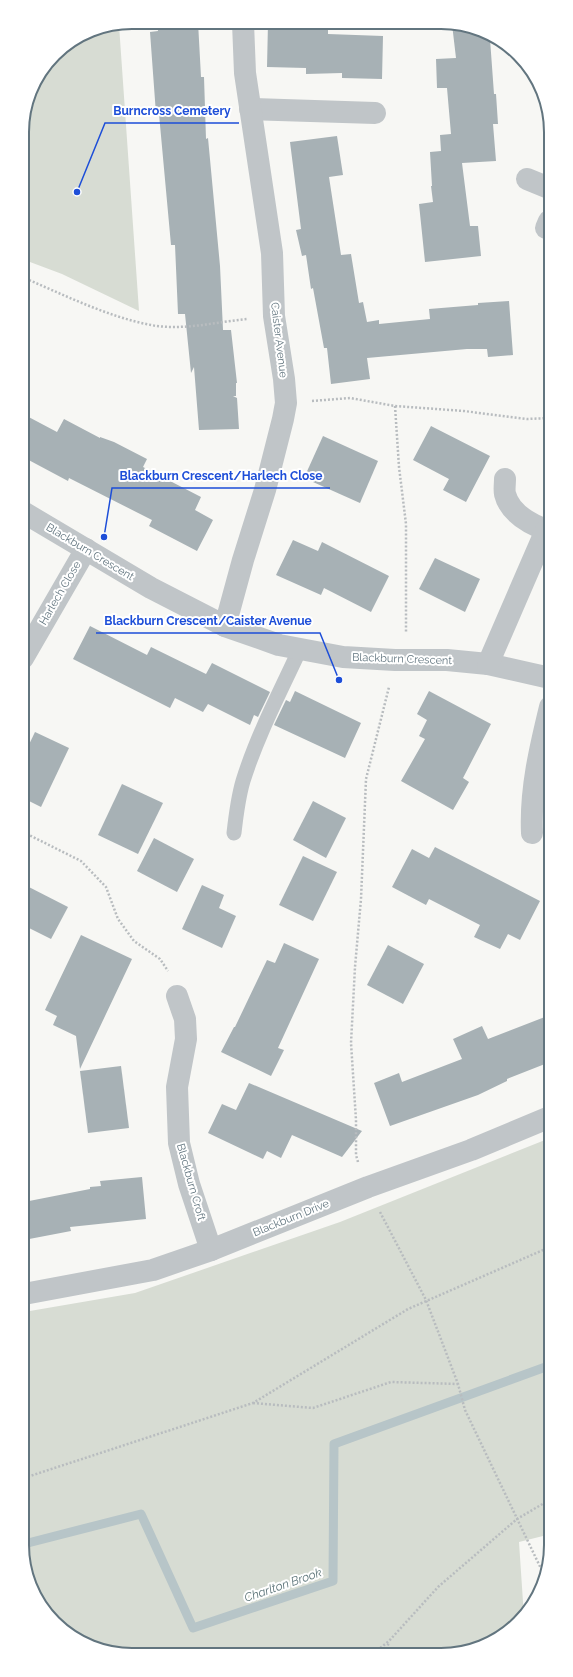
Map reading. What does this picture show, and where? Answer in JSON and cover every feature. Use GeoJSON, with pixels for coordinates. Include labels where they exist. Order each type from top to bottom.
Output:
{"type":"FeatureCollection","features":[{"type":"Feature","properties":{"kind":"street","name":"Caister Avenue"},"geometry":{"type":"LineString","coordinates":[[225,626],[243,560],[265,490],[286,403],[284,379],[274,316],[272,254],[244,73],[243,29]]}},
{"type":"Feature","properties":{"kind":"street"},"geometry":{"type":"LineString","coordinates":[[250,109],[376,113]]}},
{"type":"Feature","properties":{"kind":"street"},"geometry":{"type":"LineString","coordinates":[[527,179],[544,186]]}},
{"type":"Feature","properties":{"kind":"street"},"geometry":{"type":"LineString","coordinates":[[506,479],[505,494],[509,504],[519,515],[544,528]]}},
{"type":"Feature","properties":{"kind":"street","name":"Blackburn Crescent"},"geometry":{"type":"LineString","coordinates":[[29,516],[151,588],[225,626],[279,645],[343,657],[395,660],[447,660],[488,664],[544,677]]}},
{"type":"Feature","properties":{"kind":"street"},"geometry":{"type":"LineString","coordinates":[[488,664],[544,539]]}},
{"type":"Feature","properties":{"kind":"street","name":"Harlech Close"},"geometry":{"type":"LineString","coordinates":[[29,648],[86,549]]}},
{"type":"Feature","properties":{"kind":"street"},"geometry":{"type":"LineString","coordinates":[[532,833],[531,818],[534,786],[544,737]]}},
{"type":"Feature","properties":{"kind":"street","name":"Blackburn Croft"},"geometry":{"type":"LineString","coordinates":[[177,996],[185,1019],[186,1039],[177,1087],[179,1143],[189,1184],[211,1250]]}},
{"type":"Feature","properties":{"kind":"street","name":"Blackburn Drive"},"geometry":{"type":"LineString","coordinates":[[29,1293],[153,1270],[211,1250],[368,1187],[471,1150],[544,1120]]}},
{"type":"Feature","properties":{"kind":"lane"},"geometry":{"type":"LineString","coordinates":[[234,833],[237,806],[243,781],[265,725],[300,649]]}},
{"type":"Feature","properties":{"kind":"path"},"geometry":{"type":"LineString","coordinates":[[29,280],[116,315],[151,325],[176,327],[274,316]]}},
{"type":"Feature","properties":{"kind":"path"},"geometry":{"type":"LineString","coordinates":[[286,403],[350,398],[395,406],[464,411],[527,419],[544,418]]}},
{"type":"Feature","properties":{"kind":"path"},"geometry":{"type":"LineString","coordinates":[[395,406],[399,467],[406,524],[406,640],[395,660],[366,779],[362,899],[355,968],[351,1043],[356,1120],[356,1155],[368,1187],[426,1300],[458,1384],[465,1410],[541,1569]]}},
{"type":"Feature","properties":{"kind":"path"},"geometry":{"type":"LineString","coordinates":[[29,835],[81,861],[106,887],[118,920],[134,941],[160,959],[172,976],[177,996]]}},
{"type":"Feature","properties":{"kind":"path"},"geometry":{"type":"LineString","coordinates":[[29,1476],[253,1403],[408,1309],[544,1251]]}},
{"type":"Feature","properties":{"kind":"path"},"geometry":{"type":"LineString","coordinates":[[253,1403],[313,1408],[390,1382],[458,1384]]}},
{"type":"Feature","properties":{"kind":"path"},"geometry":{"type":"LineString","coordinates":[[380,1648],[389,1641],[438,1587],[517,1519],[544,1503]]}},
{"type":"Feature","properties":{"kind":"path"},"geometry":{"type":"LineString","coordinates":[[387,1648],[389,1641]]}},
{"type":"Feature","properties":{"kind":"shaded area"},"geometry":{"type":"Polygon","coordinates":[[[119,30],[139,311],[62,274],[29,262],[29,125],[34,99],[46,75],[59,59],[69,50],[99,34],[119,30]]]}},
{"type":"Feature","properties":{"kind":"shaded area"},"geometry":{"type":"Polygon","coordinates":[[[544,1140],[544,1536],[519,1542],[523,1607],[504,1627],[492,1634],[480,1640],[461,1646],[441,1648],[132,1648],[112,1646],[93,1640],[69,1627],[50,1608],[40,1591],[34,1578],[30,1558],[29,1311],[135,1293],[340,1222],[544,1140]]]}},
{"type":"Feature","properties":{"kind":"building"},"geometry":{"type":"Polygon","coordinates":[[[158,29],[198,29],[201,77],[204,77],[206,139],[208,138],[220,266],[223,330],[231,330],[237,383],[236,396],[233,396],[237,398],[239,429],[199,430],[194,367],[191,373],[185,314],[178,314],[175,245],[171,245],[159,114],[156,114],[150,32],[158,31],[158,29]]]}},
{"type":"Feature","properties":{"kind":"building"},"geometry":{"type":"Polygon","coordinates":[[[268,29],[328,29],[328,34],[383,36],[382,79],[342,78],[342,73],[306,74],[306,68],[267,67],[268,29]]]}},
{"type":"Feature","properties":{"kind":"building"},"geometry":{"type":"Polygon","coordinates":[[[453,30],[474,34],[490,42],[498,124],[493,124],[496,161],[462,163],[470,226],[478,226],[481,256],[425,262],[419,204],[433,202],[430,152],[441,151],[440,135],[451,134],[447,88],[437,88],[436,59],[456,58],[453,30]]]}},
{"type":"Feature","properties":{"kind":"building"},"geometry":{"type":"Polygon","coordinates":[[[337,136],[343,175],[329,177],[341,255],[351,254],[359,303],[363,302],[367,322],[379,320],[379,324],[430,319],[429,309],[509,301],[513,355],[488,357],[487,349],[467,349],[367,358],[370,379],[331,384],[327,348],[324,348],[313,288],[311,289],[306,255],[302,256],[296,230],[301,229],[290,142],[337,136]]]}},
{"type":"Feature","properties":{"kind":"building"},"geometry":{"type":"Polygon","coordinates":[[[29,417],[57,432],[64,419],[100,438],[114,442],[147,459],[143,467],[201,497],[195,510],[213,520],[197,551],[149,526],[152,520],[69,478],[68,481],[29,460],[29,417]]]}},
{"type":"Feature","properties":{"kind":"building"},"geometry":{"type":"Polygon","coordinates":[[[431,426],[490,456],[466,502],[443,490],[449,479],[413,460],[431,426]]]}},
{"type":"Feature","properties":{"kind":"building"},"geometry":{"type":"Polygon","coordinates":[[[323,436],[378,461],[360,503],[304,478],[323,436]]]}},
{"type":"Feature","properties":{"kind":"building"},"geometry":{"type":"Polygon","coordinates":[[[293,540],[318,551],[322,542],[389,576],[371,612],[324,588],[321,595],[276,575],[293,540]]]}},
{"type":"Feature","properties":{"kind":"building"},"geometry":{"type":"Polygon","coordinates":[[[435,558],[480,579],[465,612],[419,589],[435,558]]]}},
{"type":"Feature","properties":{"kind":"building"},"geometry":{"type":"Polygon","coordinates":[[[90,626],[147,655],[151,647],[206,674],[212,663],[270,692],[258,717],[254,715],[250,725],[208,704],[203,712],[175,698],[170,708],[73,659],[90,626]]]}},
{"type":"Feature","properties":{"kind":"building"},"geometry":{"type":"Polygon","coordinates":[[[295,691],[361,723],[345,758],[274,725],[286,700],[290,702],[295,691]]]}},
{"type":"Feature","properties":{"kind":"building"},"geometry":{"type":"Polygon","coordinates":[[[429,691],[491,724],[463,778],[469,782],[453,810],[401,781],[425,739],[419,736],[427,720],[417,714],[429,691]]]}},
{"type":"Feature","properties":{"kind":"building"},"geometry":{"type":"Polygon","coordinates":[[[35,732],[69,748],[41,807],[29,801],[29,744],[35,732]]]}},
{"type":"Feature","properties":{"kind":"building"},"geometry":{"type":"Polygon","coordinates":[[[122,784],[163,803],[138,854],[98,835],[122,784]]]}},
{"type":"Feature","properties":{"kind":"building"},"geometry":{"type":"Polygon","coordinates":[[[313,801],[346,818],[326,858],[293,840],[313,801]]]}},
{"type":"Feature","properties":{"kind":"building"},"geometry":{"type":"Polygon","coordinates":[[[154,838],[194,859],[177,892],[137,871],[154,838]]]}},
{"type":"Feature","properties":{"kind":"building"},"geometry":{"type":"Polygon","coordinates":[[[435,847],[540,901],[520,940],[508,934],[500,949],[474,937],[480,925],[429,899],[426,905],[392,887],[412,849],[429,858],[435,847]]]}},
{"type":"Feature","properties":{"kind":"building"},"geometry":{"type":"Polygon","coordinates":[[[303,856],[337,872],[313,921],[279,905],[303,856]]]}},
{"type":"Feature","properties":{"kind":"building"},"geometry":{"type":"Polygon","coordinates":[[[202,885],[224,895],[219,908],[236,916],[222,948],[182,929],[202,885]]]}},
{"type":"Feature","properties":{"kind":"building"},"geometry":{"type":"Polygon","coordinates":[[[29,887],[68,907],[51,939],[29,928],[29,887]]]}},
{"type":"Feature","properties":{"kind":"building"},"geometry":{"type":"Polygon","coordinates":[[[81,935],[132,959],[80,1069],[76,1036],[53,1025],[57,1016],[45,1010],[81,935]]]}},
{"type":"Feature","properties":{"kind":"building"},"geometry":{"type":"Polygon","coordinates":[[[284,943],[319,959],[278,1048],[284,1050],[271,1076],[221,1052],[235,1027],[267,960],[275,963],[284,943]]]}},
{"type":"Feature","properties":{"kind":"building"},"geometry":{"type":"Polygon","coordinates":[[[388,945],[424,964],[403,1004],[367,985],[388,945]]]}},
{"type":"Feature","properties":{"kind":"building"},"geometry":{"type":"Polygon","coordinates":[[[544,1017],[544,1064],[507,1079],[507,1081],[478,1095],[390,1126],[374,1083],[399,1073],[402,1082],[462,1059],[453,1039],[482,1026],[488,1039],[544,1017]]]}},
{"type":"Feature","properties":{"kind":"building"},"geometry":{"type":"Polygon","coordinates":[[[121,1066],[129,1128],[88,1133],[80,1071],[121,1066]]]}},
{"type":"Feature","properties":{"kind":"building"},"geometry":{"type":"Polygon","coordinates":[[[249,1083],[362,1131],[342,1157],[292,1135],[281,1158],[267,1151],[263,1159],[208,1133],[222,1104],[236,1110],[249,1083]]]}},
{"type":"Feature","properties":{"kind":"building"},"geometry":{"type":"Polygon","coordinates":[[[142,1177],[146,1219],[70,1227],[71,1231],[29,1239],[29,1201],[90,1189],[90,1187],[101,1186],[100,1181],[142,1177]]]}},
{"type":"Feature","properties":{"kind":"waterway","name":"Charlton Brook"},"geometry":{"type":"LineString","coordinates":[[29,1543],[141,1514],[193,1628],[333,1581],[334,1444],[544,1368]]}},
{"type":"Feature","properties":{"kind":"place","name":"Burncross Cemetery"},"geometry":{"type":"Point","coordinates":[77,192]}},
{"type":"Feature","properties":{"kind":"place","name":"Blackburn Crescent/Harlech Close"},"geometry":{"type":"Point","coordinates":[104,537]}},
{"type":"Feature","properties":{"kind":"place","name":"Blackburn Crescent/Caister Avenue"},"geometry":{"type":"Point","coordinates":[339,680]}}]}
